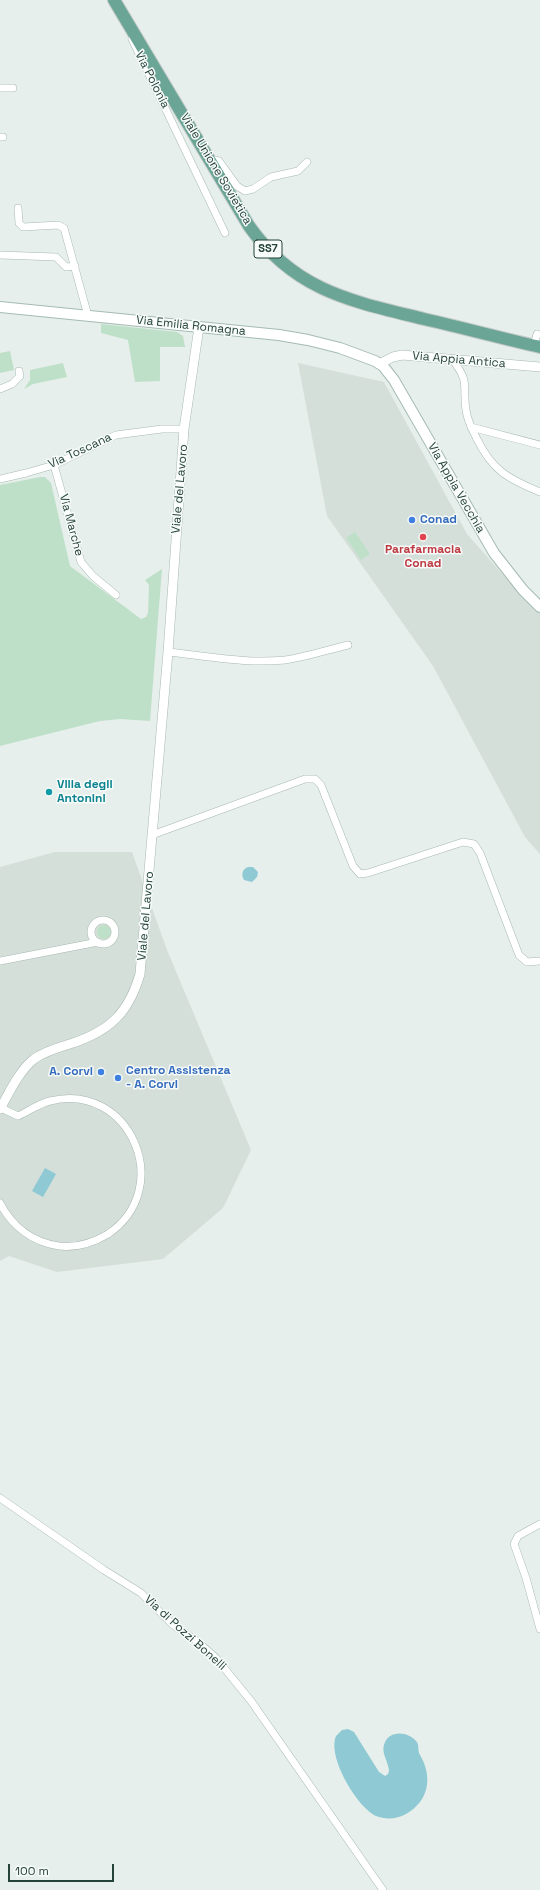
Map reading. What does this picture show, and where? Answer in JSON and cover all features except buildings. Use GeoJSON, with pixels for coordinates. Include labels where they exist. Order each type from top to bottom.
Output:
{"type":"FeatureCollection","features":[{"type":"Feature","properties":{"kind":"main road","name":"Viale Unione Sovietica"},"geometry":{"type":"LineString","coordinates":[[114,0],[123,11],[210,161],[256,235],[282,262],[309,282],[331,294],[355,302],[538,340]]}},
{"type":"Feature","properties":{"kind":"main road","name":"Via Emilia Romagna"},"geometry":{"type":"LineString","coordinates":[[0,307],[279,335],[317,342],[349,351],[379,364]]}},
{"type":"Feature","properties":{"kind":"main road","name":"Via Appia Vecchia"},"geometry":{"type":"LineString","coordinates":[[379,364],[394,380],[494,553],[523,590],[540,607]]}},
{"type":"Feature","properties":{"kind":"street","name":"Via Polonia"},"geometry":{"type":"LineString","coordinates":[[123,11],[136,50],[164,103],[225,233]]}},
{"type":"Feature","properties":{"kind":"street"},"geometry":{"type":"LineString","coordinates":[[0,88],[13,88]]}},
{"type":"Feature","properties":{"kind":"street"},"geometry":{"type":"LineString","coordinates":[[210,161],[219,161],[237,186],[245,191],[252,189],[271,178],[298,171],[307,162]]}},
{"type":"Feature","properties":{"kind":"street"},"geometry":{"type":"LineString","coordinates":[[18,208],[19,223],[23,227],[56,225],[62,226],[66,232],[88,316]]}},
{"type":"Feature","properties":{"kind":"street"},"geometry":{"type":"LineString","coordinates":[[0,255],[56,257],[66,267],[75,266]]}},
{"type":"Feature","properties":{"kind":"street","name":"Viale del Lavoro"},"geometry":{"type":"LineString","coordinates":[[0,1109],[24,1070],[33,1060],[46,1052],[83,1039],[104,1029],[120,1016],[130,1002],[137,985],[142,964],[168,652],[184,429],[199,327]]}},
{"type":"Feature","properties":{"kind":"street","name":"Via Appia Antica"},"geometry":{"type":"LineString","coordinates":[[379,364],[399,355],[540,367]]}},
{"type":"Feature","properties":{"kind":"street"},"geometry":{"type":"LineString","coordinates":[[452,359],[465,379],[466,410],[471,427],[484,454],[493,466],[518,482],[540,492]]}},
{"type":"Feature","properties":{"kind":"street"},"geometry":{"type":"LineString","coordinates":[[0,389],[12,384],[20,376],[19,371]]}},
{"type":"Feature","properties":{"kind":"street"},"geometry":{"type":"LineString","coordinates":[[471,427],[540,445]]}},
{"type":"Feature","properties":{"kind":"street","name":"Via Toscana"},"geometry":{"type":"LineString","coordinates":[[0,479],[54,465],[116,435],[162,429],[184,429]]}},
{"type":"Feature","properties":{"kind":"street","name":"Via Marche"},"geometry":{"type":"LineString","coordinates":[[54,465],[81,562],[93,576],[116,595]]}},
{"type":"Feature","properties":{"kind":"street"},"geometry":{"type":"LineString","coordinates":[[168,652],[254,660],[276,660],[302,657],[348,645]]}},
{"type":"Feature","properties":{"kind":"street"},"geometry":{"type":"LineString","coordinates":[[152,835],[305,779],[315,778],[321,785],[352,864],[358,873],[368,873],[463,842],[474,844],[480,853],[519,955],[527,962],[540,961]]}},
{"type":"Feature","properties":{"kind":"street"},"geometry":{"type":"LineString","coordinates":[[0,961],[98,942]]}},
{"type":"Feature","properties":{"kind":"street"},"geometry":{"type":"LineString","coordinates":[[0,1109],[18,1116],[40,1104],[56,1099],[78,1099],[93,1103],[111,1113],[127,1128],[136,1144],[142,1170],[137,1197],[124,1219],[106,1235],[81,1245],[52,1245],[33,1238],[14,1224],[0,1203]]}},
{"type":"Feature","properties":{"kind":"street","name":"Via di Pozzi Bonelli"},"geometry":{"type":"LineString","coordinates":[[0,1498],[104,1570],[141,1593],[172,1624],[198,1642],[220,1663],[251,1700],[383,1890]]}},
{"type":"Feature","properties":{"kind":"street"},"geometry":{"type":"LineString","coordinates":[[540,1524],[518,1536],[514,1544],[526,1578],[540,1629]]}},
{"type":"Feature","properties":{"kind":"shaded area"},"geometry":{"type":"Polygon","coordinates":[[[298,363],[384,382],[467,534],[522,596],[540,610],[540,854],[525,837],[433,666],[327,516],[298,363]]]}},
{"type":"Feature","properties":{"kind":"shaded area"},"geometry":{"type":"Polygon","coordinates":[[[55,852],[132,852],[167,950],[251,1150],[223,1208],[163,1259],[57,1272],[9,1256],[0,1261],[0,867],[55,852]]]}},
{"type":"Feature","properties":{"kind":"green space"},"geometry":{"type":"Polygon","coordinates":[[[101,324],[177,332],[183,336],[185,347],[160,347],[160,381],[135,382],[128,340],[101,333],[101,324]]]}},
{"type":"Feature","properties":{"kind":"green space"},"geometry":{"type":"Polygon","coordinates":[[[10,351],[14,370],[0,373],[0,353],[10,351]]]}},
{"type":"Feature","properties":{"kind":"green space"},"geometry":{"type":"Polygon","coordinates":[[[63,363],[67,377],[33,384],[24,389],[30,380],[30,370],[63,363]]]}},
{"type":"Feature","properties":{"kind":"green space"},"geometry":{"type":"Polygon","coordinates":[[[45,477],[51,483],[70,566],[141,619],[146,617],[148,613],[149,585],[145,580],[162,569],[150,721],[120,719],[100,721],[0,746],[0,485],[45,477]]]}},
{"type":"Feature","properties":{"kind":"green space"},"geometry":{"type":"Polygon","coordinates":[[[355,532],[370,554],[361,560],[346,538],[355,532]]]}},
{"type":"Feature","properties":{"kind":"green space"},"geometry":{"type":"Polygon","coordinates":[[[101,925],[107,925],[111,929],[111,935],[107,939],[101,939],[97,935],[97,929],[101,925]]]}},
{"type":"Feature","properties":{"kind":"water"},"geometry":{"type":"Polygon","coordinates":[[[248,867],[253,867],[258,872],[257,877],[252,882],[244,880],[243,871],[248,867]]]}},
{"type":"Feature","properties":{"kind":"water"},"geometry":{"type":"Polygon","coordinates":[[[45,1168],[56,1174],[43,1197],[32,1191],[45,1168]]]}},
{"type":"Feature","properties":{"kind":"water"},"geometry":{"type":"Polygon","coordinates":[[[348,1729],[354,1732],[379,1772],[385,1776],[389,1771],[383,1748],[386,1740],[394,1735],[403,1734],[408,1735],[416,1741],[427,1772],[427,1780],[424,1795],[414,1809],[399,1817],[384,1818],[376,1816],[368,1811],[360,1803],[340,1768],[334,1745],[336,1736],[342,1730],[348,1729]]]}},
{"type":"Feature","properties":{"kind":"place","name":"Conad"},"geometry":{"type":"Point","coordinates":[412,520]}},
{"type":"Feature","properties":{"kind":"place","name":"Parafarmacia Conad"},"geometry":{"type":"Point","coordinates":[423,537]}},
{"type":"Feature","properties":{"kind":"place","name":"Villa degli Antonini"},"geometry":{"type":"Point","coordinates":[49,792]}},
{"type":"Feature","properties":{"kind":"place","name":"A. Corvi"},"geometry":{"type":"Point","coordinates":[101,1072]}},
{"type":"Feature","properties":{"kind":"place","name":"Centro Assistenza - A. Corvi"},"geometry":{"type":"Point","coordinates":[118,1078]}}]}
